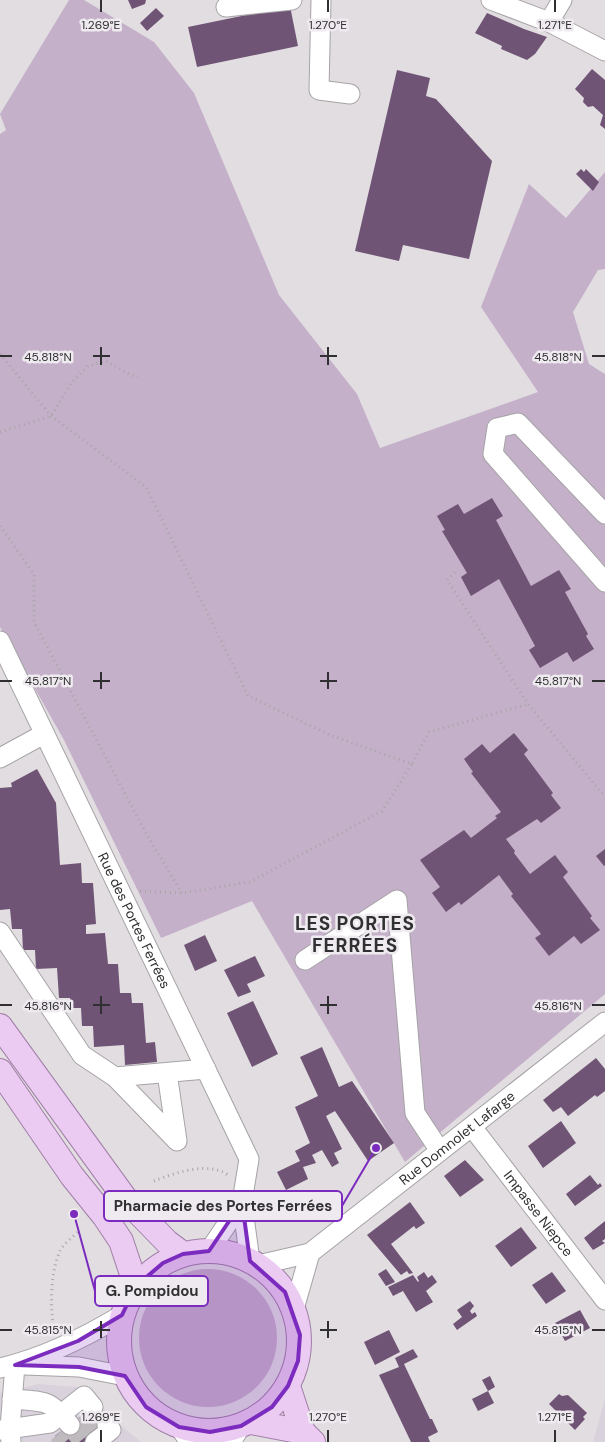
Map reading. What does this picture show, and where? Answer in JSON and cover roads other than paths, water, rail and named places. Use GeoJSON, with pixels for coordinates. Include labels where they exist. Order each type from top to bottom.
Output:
{"type":"FeatureCollection","features":[{"type":"Feature","properties":{"kind":"main road"},"geometry":{"type":"LineString","coordinates":[[0,1026],[127,1201],[154,1230],[183,1254]]}},
{"type":"Feature","properties":{"kind":"main road"},"geometry":{"type":"LineString","coordinates":[[0,1071],[72,1176],[122,1241],[136,1286]]}},
{"type":"Feature","properties":{"kind":"main road"},"geometry":{"type":"LineString","coordinates":[[241,1430],[272,1406],[288,1386],[298,1362],[300,1335],[294,1309],[279,1284],[254,1263],[230,1253],[209,1251],[183,1254],[163,1263],[136,1286],[122,1315],[118,1335],[125,1376],[134,1393],[146,1407],[185,1434],[241,1430],[308,1437],[288,1386]]}},
{"type":"Feature","properties":{"kind":"street"},"geometry":{"type":"LineString","coordinates":[[226,7],[292,0]]}},
{"type":"Feature","properties":{"kind":"street"},"geometry":{"type":"LineString","coordinates":[[321,0],[319,90],[350,94]]}},
{"type":"Feature","properties":{"kind":"street"},"geometry":{"type":"LineString","coordinates":[[492,0],[549,22],[605,51]]}},
{"type":"Feature","properties":{"kind":"street"},"geometry":{"type":"LineString","coordinates":[[549,22],[562,0]]}},
{"type":"Feature","properties":{"kind":"street"},"geometry":{"type":"LineString","coordinates":[[605,514],[518,423],[497,428],[493,454],[605,582]]}},
{"type":"Feature","properties":{"kind":"street","name":"Rue des Portes Ferrées"},"geometry":{"type":"LineString","coordinates":[[0,642],[249,1159],[242,1202],[254,1263]]}},
{"type":"Feature","properties":{"kind":"street"},"geometry":{"type":"LineString","coordinates":[[0,758],[44,734]]}},
{"type":"Feature","properties":{"kind":"street"},"geometry":{"type":"LineString","coordinates":[[305,960],[397,900],[415,1113],[440,1151]]}},
{"type":"Feature","properties":{"kind":"street"},"geometry":{"type":"LineString","coordinates":[[0,932],[82,1055],[115,1077],[177,1141],[167,1073]]}},
{"type":"Feature","properties":{"kind":"street","name":"Rue Domnolet Lafarge"},"geometry":{"type":"LineString","coordinates":[[254,1263],[310,1253],[605,1022]]}},
{"type":"Feature","properties":{"kind":"street"},"geometry":{"type":"LineString","coordinates":[[115,1077],[206,1069]]}},
{"type":"Feature","properties":{"kind":"street","name":"Impasse Niepce"},"geometry":{"type":"LineString","coordinates":[[472,1126],[605,1300]]}},
{"type":"Feature","properties":{"kind":"street","name":"Rue des Portes Ferrées"},"geometry":{"type":"LineString","coordinates":[[209,1251],[242,1202]]}},
{"type":"Feature","properties":{"kind":"street"},"geometry":{"type":"LineString","coordinates":[[294,1309],[310,1253]]}},
{"type":"Feature","properties":{"kind":"street"},"geometry":{"type":"LineString","coordinates":[[8,1366],[78,1341],[122,1315]]}},
{"type":"Feature","properties":{"kind":"street"},"geometry":{"type":"LineString","coordinates":[[8,1366],[79,1367],[125,1376]]}},
{"type":"Feature","properties":{"kind":"street"},"geometry":{"type":"LineString","coordinates":[[8,1366],[12,1399],[7,1433],[69,1418],[53,1405],[42,1401],[12,1399]]}},
{"type":"Feature","properties":{"kind":"tunnel"},"geometry":{"type":"LineString","coordinates":[[81,1416],[95,1434]]}},
{"type":"Feature","properties":{"kind":"tunnel"},"geometry":{"type":"LineString","coordinates":[[70,1425],[83,1442]]}},
{"type":"Feature","properties":{"kind":"tunnel"},"geometry":{"type":"LineString","coordinates":[[58,1434],[65,1442]]}},
{"type":"Feature","properties":{"kind":"place","name":"Pharmacie des Portes Ferrées"},"geometry":{"type":"Point","coordinates":[376,1148]}},
{"type":"Feature","properties":{"kind":"place","name":"G. Pompidou"},"geometry":{"type":"Point","coordinates":[74,1214]}},
{"type":"Feature","properties":{"kind":"district","name":"LES PORTES FERRÉES"},"geometry":{"type":"Point","coordinates":[355,934]}}]}
